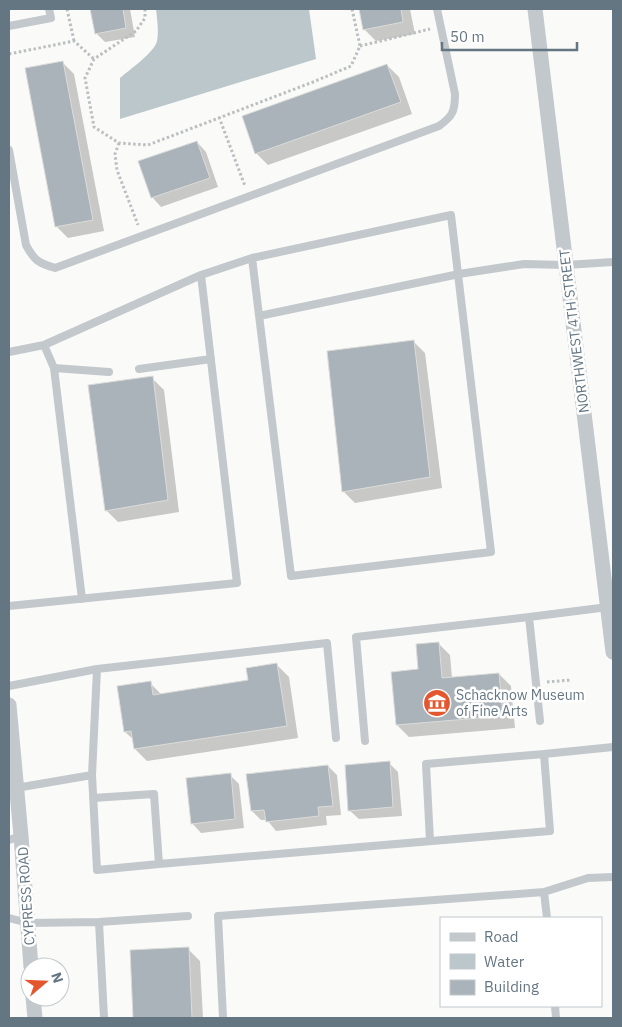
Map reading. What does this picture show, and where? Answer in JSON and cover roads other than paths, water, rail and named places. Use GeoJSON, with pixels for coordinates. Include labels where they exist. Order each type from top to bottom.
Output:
{"type":"FeatureCollection","features":[{"type":"Feature","properties":{"kind":"street","name":"NORTHWEST 4TH STREET"},"geometry":{"type":"LineString","coordinates":[[535,9],[613,652]]}},
{"type":"Feature","properties":{"kind":"street","name":"CYPRESS ROAD"},"geometry":{"type":"LineString","coordinates":[[9,705],[16,788],[15,838],[28,923],[30,957]]}},
{"type":"Feature","properties":{"kind":"lane"},"geometry":{"type":"LineString","coordinates":[[9,26],[51,18],[49,9]]}},
{"type":"Feature","properties":{"kind":"lane"},"geometry":{"type":"LineString","coordinates":[[9,150],[26,245],[32,257],[42,264],[55,268],[438,126],[449,119],[455,106],[455,94],[437,9]]}},
{"type":"Feature","properties":{"kind":"lane"},"geometry":{"type":"LineString","coordinates":[[9,352],[44,346],[201,275],[252,258],[451,215],[491,552],[290,576],[252,258]]}},
{"type":"Feature","properties":{"kind":"lane"},"geometry":{"type":"LineString","coordinates":[[259,316],[459,274],[524,264],[566,265],[613,262]]}},
{"type":"Feature","properties":{"kind":"lane"},"geometry":{"type":"LineString","coordinates":[[9,606],[237,584],[201,275]]}},
{"type":"Feature","properties":{"kind":"lane"},"geometry":{"type":"LineString","coordinates":[[44,346],[54,368],[82,598]]}},
{"type":"Feature","properties":{"kind":"lane"},"geometry":{"type":"LineString","coordinates":[[138,369],[211,359]]}},
{"type":"Feature","properties":{"kind":"lane"},"geometry":{"type":"LineString","coordinates":[[54,368],[109,372]]}},
{"type":"Feature","properties":{"kind":"lane"},"geometry":{"type":"LineString","coordinates":[[364,742],[356,637],[608,607]]}},
{"type":"Feature","properties":{"kind":"lane"},"geometry":{"type":"LineString","coordinates":[[530,617],[540,721]]}},
{"type":"Feature","properties":{"kind":"lane"},"geometry":{"type":"LineString","coordinates":[[9,686],[97,668],[327,644],[336,738]]}},
{"type":"Feature","properties":{"kind":"lane"},"geometry":{"type":"LineString","coordinates":[[97,668],[92,775],[97,870],[550,831],[544,754]]}},
{"type":"Feature","properties":{"kind":"lane"},"geometry":{"type":"LineString","coordinates":[[430,841],[426,764],[613,747]]}},
{"type":"Feature","properties":{"kind":"lane"},"geometry":{"type":"LineString","coordinates":[[16,788],[92,775]]}},
{"type":"Feature","properties":{"kind":"lane"},"geometry":{"type":"LineString","coordinates":[[93,798],[154,794],[159,864]]}},
{"type":"Feature","properties":{"kind":"lane"},"geometry":{"type":"LineString","coordinates":[[223,1018],[218,916],[544,892],[588,878],[613,877]]}},
{"type":"Feature","properties":{"kind":"lane"},"geometry":{"type":"LineString","coordinates":[[544,892],[547,917]]}},
{"type":"Feature","properties":{"kind":"lane"},"geometry":{"type":"LineString","coordinates":[[9,918],[28,923],[99,922],[188,916]]}},
{"type":"Feature","properties":{"kind":"lane"},"geometry":{"type":"LineString","coordinates":[[99,922],[104,1018]]}},
{"type":"Feature","properties":{"kind":"water"},"geometry":{"type":"Polygon","coordinates":[[[156,9],[309,9],[316,59],[120,119],[120,78],[147,55],[155,45],[158,33],[156,9]]]}},
{"type":"Feature","properties":{"kind":"place","name":"Schacknow Museum of Fine Arts"},"geometry":{"type":"Point","coordinates":[437,703]}}]}
